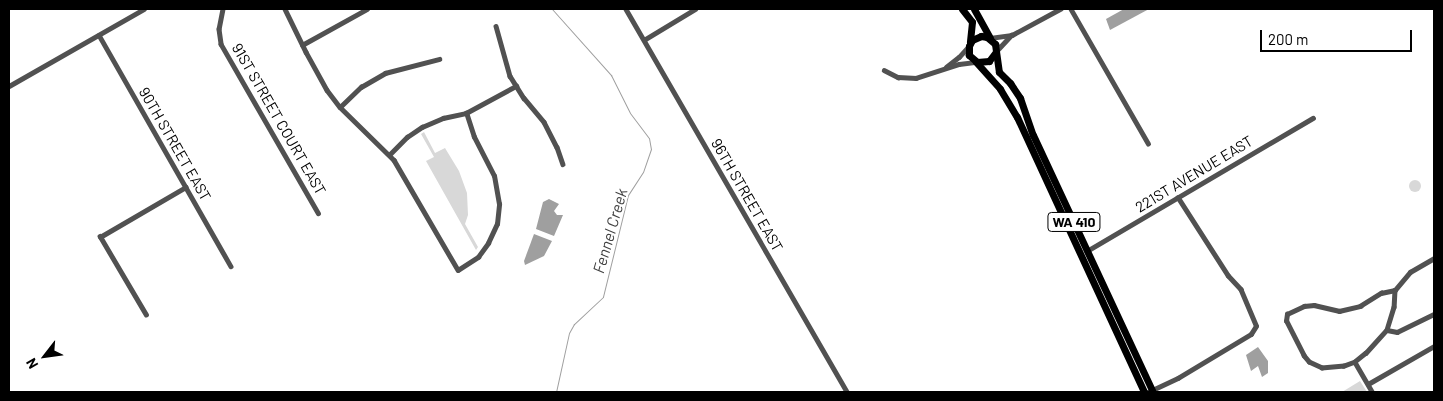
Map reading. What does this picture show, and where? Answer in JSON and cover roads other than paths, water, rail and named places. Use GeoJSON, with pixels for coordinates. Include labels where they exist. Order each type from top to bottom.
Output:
{"type":"FeatureCollection","features":[{"type":"Feature","properties":{"kind":"main road","name":"WA 410"},"geometry":{"type":"LineString","coordinates":[[962,9],[972,22],[969,44],[970,55],[1000,89],[1017,117],[1150,392]]}},
{"type":"Feature","properties":{"kind":"main road","name":"WA 410"},"geometry":{"type":"LineString","coordinates":[[974,9],[994,44],[998,72],[1010,83],[1020,98],[1034,135],[1150,392]]}},
{"type":"Feature","properties":{"kind":"main road"},"geometry":{"type":"LineString","coordinates":[[969,44],[981,36],[990,38]]}},
{"type":"Feature","properties":{"kind":"main road"},"geometry":{"type":"LineString","coordinates":[[976,62],[986,63],[995,53]]}},
{"type":"Feature","properties":{"kind":"street"},"geometry":{"type":"LineString","coordinates":[[9,86],[144,9]]}},
{"type":"Feature","properties":{"kind":"street","name":"91ST STREET COURT EAST"},"geometry":{"type":"LineString","coordinates":[[223,9],[219,29],[221,44],[318,213]]}},
{"type":"Feature","properties":{"kind":"street"},"geometry":{"type":"LineString","coordinates":[[286,9],[302,45],[328,90],[340,107],[390,154],[458,270],[478,257],[488,243],[497,224],[499,195],[494,176],[474,137],[466,113]]}},
{"type":"Feature","properties":{"kind":"street"},"geometry":{"type":"LineString","coordinates":[[302,45],[367,9]]}},
{"type":"Feature","properties":{"kind":"street","name":"96TH STREET EAST"},"geometry":{"type":"LineString","coordinates":[[626,9],[847,392]]}},
{"type":"Feature","properties":{"kind":"street"},"geometry":{"type":"LineString","coordinates":[[644,40],[695,9]]}},
{"type":"Feature","properties":{"kind":"street"},"geometry":{"type":"LineString","coordinates":[[995,53],[1012,35],[1060,9]]}},
{"type":"Feature","properties":{"kind":"street"},"geometry":{"type":"LineString","coordinates":[[1072,9],[1148,143]]}},
{"type":"Feature","properties":{"kind":"street"},"geometry":{"type":"LineString","coordinates":[[496,26],[504,60],[516,86],[544,122],[557,146],[563,164]]}},
{"type":"Feature","properties":{"kind":"street","name":"90TH STREET EAST"},"geometry":{"type":"LineString","coordinates":[[99,35],[232,266]]}},
{"type":"Feature","properties":{"kind":"street"},"geometry":{"type":"LineString","coordinates":[[990,38],[1012,35]]}},
{"type":"Feature","properties":{"kind":"street"},"geometry":{"type":"LineString","coordinates":[[938,72],[959,57],[969,44]]}},
{"type":"Feature","properties":{"kind":"street"},"geometry":{"type":"LineString","coordinates":[[340,107],[362,87],[385,73],[439,59]]}},
{"type":"Feature","properties":{"kind":"street"},"geometry":{"type":"LineString","coordinates":[[884,70],[898,77],[922,78],[976,62]]}},
{"type":"Feature","properties":{"kind":"street"},"geometry":{"type":"LineString","coordinates":[[390,154],[407,136],[422,127],[443,118],[466,113],[516,86]]}},
{"type":"Feature","properties":{"kind":"street","name":"221ST AVENUE EAST"},"geometry":{"type":"LineString","coordinates":[[1087,251],[1312,118]]}},
{"type":"Feature","properties":{"kind":"street"},"geometry":{"type":"LineString","coordinates":[[146,315],[100,237],[186,187]]}},
{"type":"Feature","properties":{"kind":"street"},"geometry":{"type":"LineString","coordinates":[[1150,392],[1178,378],[1250,334],[1256,326],[1241,290],[1228,276],[1178,198]]}},
{"type":"Feature","properties":{"kind":"street"},"geometry":{"type":"LineString","coordinates":[[1395,290],[1382,293],[1360,306],[1344,311],[1331,310],[1314,305],[1299,307],[1287,314],[1286,321],[1304,356],[1317,367],[1336,368],[1355,362],[1387,330],[1394,307],[1395,290],[1410,272],[1434,258]]}},
{"type":"Feature","properties":{"kind":"street"},"geometry":{"type":"LineString","coordinates":[[1387,330],[1397,332],[1434,314]]}},
{"type":"Feature","properties":{"kind":"street"},"geometry":{"type":"LineString","coordinates":[[1368,384],[1434,346]]}},
{"type":"Feature","properties":{"kind":"street"},"geometry":{"type":"LineString","coordinates":[[1355,362],[1372,392]]}},
{"type":"Feature","properties":{"kind":"waterway","name":"Fennel Creek"},"geometry":{"type":"LineString","coordinates":[[552,9],[611,75],[630,113],[649,138],[651,149],[643,172],[628,195],[603,297],[574,324],[569,333],[556,392]]}}]}
